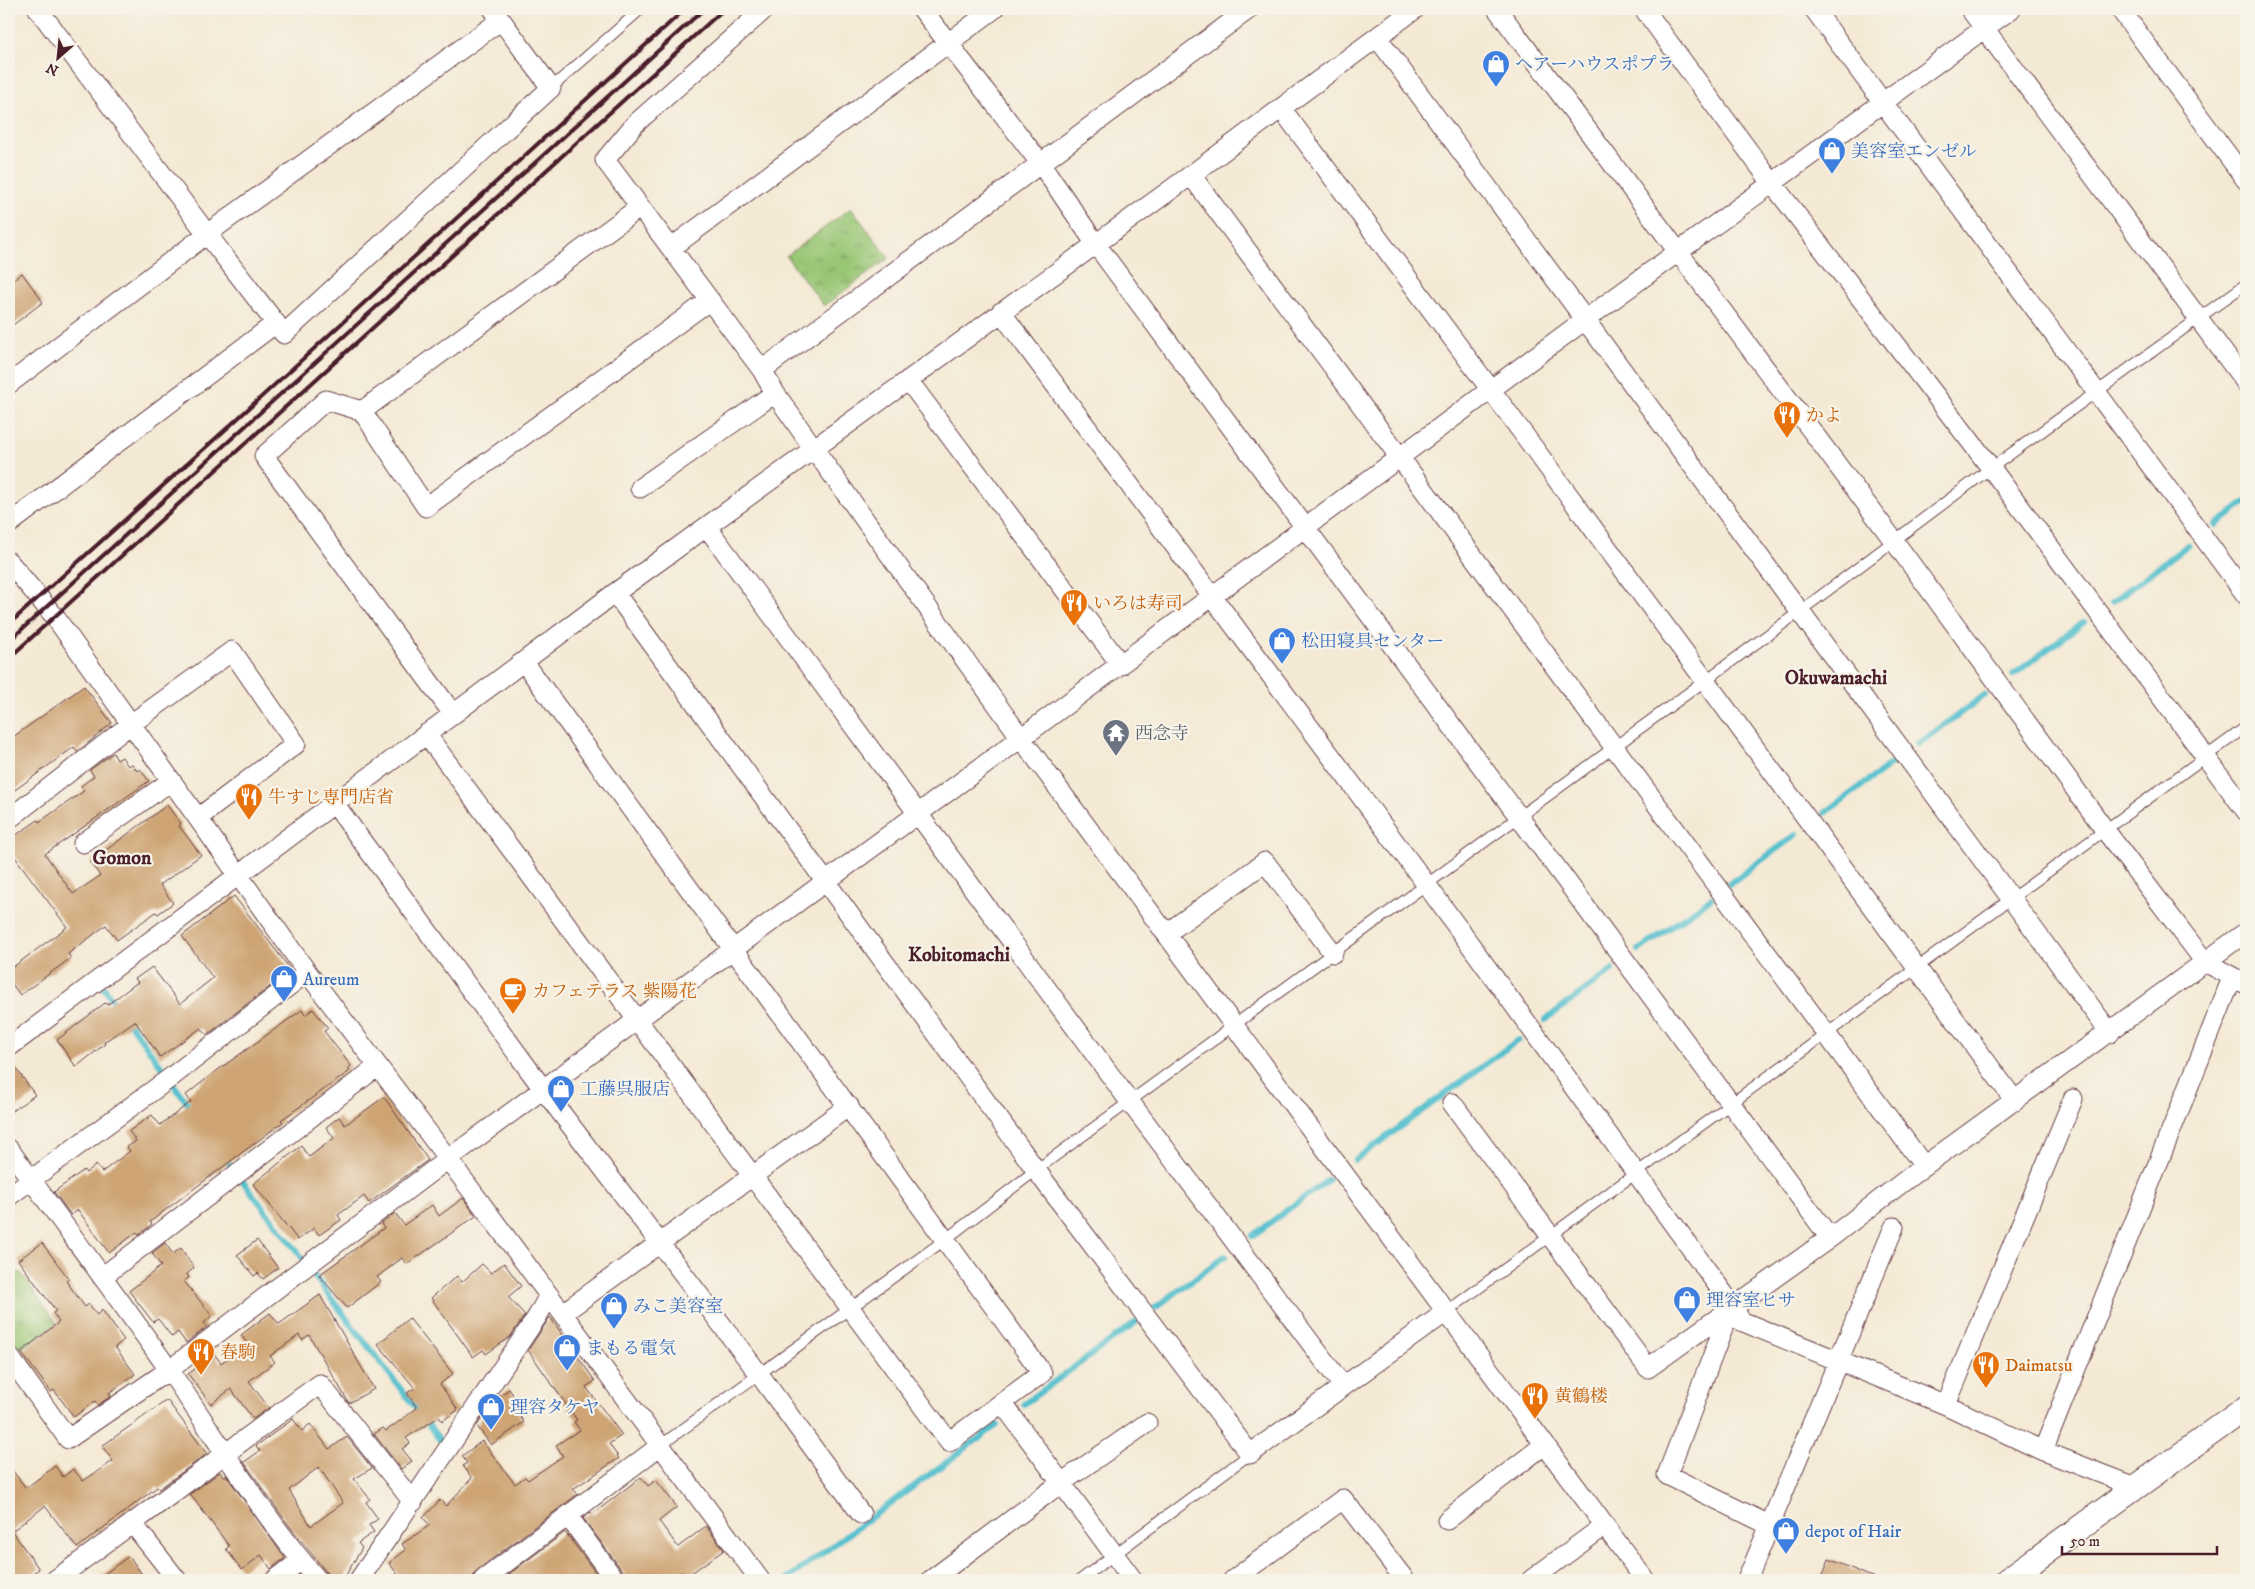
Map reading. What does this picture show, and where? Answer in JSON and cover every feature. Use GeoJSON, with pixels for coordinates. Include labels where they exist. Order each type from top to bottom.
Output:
{"type":"FeatureCollection","features":[{"type":"Feature","properties":{"kind":"street"},"geometry":{"type":"LineString","coordinates":[[9,384],[206,234],[497,14],[551,88],[284,334],[206,234],[38,9]]}},
{"type":"Feature","properties":{"kind":"street"},"geometry":{"type":"LineString","coordinates":[[765,9],[635,124],[604,160],[762,370],[775,393],[814,449],[1022,738],[1645,1580]]}},
{"type":"Feature","properties":{"kind":"street"},"geometry":{"type":"LineString","coordinates":[[922,9],[1041,164],[1095,243],[1307,527],[1830,1238]]}},
{"type":"Feature","properties":{"kind":"street"},"geometry":{"type":"LineString","coordinates":[[671,248],[994,9]]}},
{"type":"Feature","properties":{"kind":"street"},"geometry":{"type":"LineString","coordinates":[[762,370],[1249,9]]}},
{"type":"Feature","properties":{"kind":"street"},"geometry":{"type":"LineString","coordinates":[[1498,9],[1894,541],[2105,830],[2205,962],[2239,981],[2043,1451]]}},
{"type":"Feature","properties":{"kind":"street"},"geometry":{"type":"LineString","coordinates":[[1644,9],[1772,183],[1991,468],[2246,811]]}},
{"type":"Feature","properties":{"kind":"street"},"geometry":{"type":"LineString","coordinates":[[1814,9],[2246,595]]}},
{"type":"Feature","properties":{"kind":"street"},"geometry":{"type":"LineString","coordinates":[[1970,9],[2246,383]]}},
{"type":"Feature","properties":{"kind":"street"},"geometry":{"type":"LineString","coordinates":[[9,1356],[68,1439],[169,1370],[448,1158],[1022,738],[1586,319],[2011,9]]}},
{"type":"Feature","properties":{"kind":"street"},"geometry":{"type":"LineString","coordinates":[[2120,9],[2246,180]]}},
{"type":"Feature","properties":{"kind":"street"},"geometry":{"type":"LineString","coordinates":[[9,1047],[615,593],[1191,175],[1377,37],[1403,12]]}},
{"type":"Feature","properties":{"kind":"street"},"geometry":{"type":"LineString","coordinates":[[1377,37],[2110,1033]]}},
{"type":"Feature","properties":{"kind":"street"},"geometry":{"type":"LineString","coordinates":[[1281,108],[1492,390],[2015,1101]]}},
{"type":"Feature","properties":{"kind":"street"},"geometry":{"type":"LineString","coordinates":[[1191,175],[1924,1166]]}},
{"type":"Feature","properties":{"kind":"street"},"geometry":{"type":"LineString","coordinates":[[362,410],[640,207]]}},
{"type":"Feature","properties":{"kind":"street"},"geometry":{"type":"LineString","coordinates":[[453,714],[264,456],[326,400],[362,410],[426,507],[710,300]]}},
{"type":"Feature","properties":{"kind":"street"},"geometry":{"type":"LineString","coordinates":[[1001,312],[1426,884],[1637,1174],[1741,1321],[1946,1405],[2043,1451],[2136,1487]]}},
{"type":"Feature","properties":{"kind":"street"},"geometry":{"type":"LineString","coordinates":[[9,524],[276,323]]}},
{"type":"Feature","properties":{"kind":"street"},"geometry":{"type":"LineString","coordinates":[[908,380],[1121,665]]}},
{"type":"Feature","properties":{"kind":"street"},"geometry":{"type":"LineString","coordinates":[[640,488],[775,393]]}},
{"type":"Feature","properties":{"kind":"street"},"geometry":{"type":"LineString","coordinates":[[707,527],[1130,1102],[1344,1386]]}},
{"type":"Feature","properties":{"kind":"street"},"geometry":{"type":"LineString","coordinates":[[9,562],[55,617],[307,972],[448,1158],[760,1580]]}},
{"type":"Feature","properties":{"kind":"street"},"geometry":{"type":"LineString","coordinates":[[615,593],[1036,1170],[1250,1454],[1446,1312]]}},
{"type":"Feature","properties":{"kind":"street"},"geometry":{"type":"LineString","coordinates":[[9,819],[131,724],[232,651],[296,744],[198,818]]}},
{"type":"Feature","properties":{"kind":"street"},"geometry":{"type":"LineString","coordinates":[[426,734],[949,1442],[1002,1404],[1042,1373],[524,662]]}},
{"type":"Feature","properties":{"kind":"street"},"geometry":{"type":"LineString","coordinates":[[84,843],[171,781]]}},
{"type":"Feature","properties":{"kind":"street"},"geometry":{"type":"LineString","coordinates":[[334,803],[543,1088],[759,1374],[861,1514]]}},
{"type":"Feature","properties":{"kind":"street"},"geometry":{"type":"LineString","coordinates":[[1167,933],[1265,862],[1333,952]]}},
{"type":"Feature","properties":{"kind":"street"},"geometry":{"type":"LineString","coordinates":[[1452,1103],[1648,1368],[1732,1306],[1830,1238],[1924,1166],[2110,1033],[2246,932]]}},
{"type":"Feature","properties":{"kind":"street"},"geometry":{"type":"LineString","coordinates":[[9,1196],[170,1078],[307,972]]}},
{"type":"Feature","properties":{"kind":"street"},"geometry":{"type":"LineString","coordinates":[[102,1277],[378,1066]]}},
{"type":"Feature","properties":{"kind":"street"},"geometry":{"type":"LineString","coordinates":[[1946,1405],[2073,1099]]}},
{"type":"Feature","properties":{"kind":"street"},"geometry":{"type":"LineString","coordinates":[[563,1313],[661,1244],[849,1106]]}},
{"type":"Feature","properties":{"kind":"street"},"geometry":{"type":"LineString","coordinates":[[9,1149],[169,1370],[224,1453],[301,1560],[318,1580]]}},
{"type":"Feature","properties":{"kind":"street"},"geometry":{"type":"LineString","coordinates":[[1747,1580],[1894,1227]]}},
{"type":"Feature","properties":{"kind":"street"},"geometry":{"type":"LineString","coordinates":[[359,1580],[527,1333],[550,1295]]}},
{"type":"Feature","properties":{"kind":"street"},"geometry":{"type":"LineString","coordinates":[[1732,1306],[1666,1475],[1769,1524]]}},
{"type":"Feature","properties":{"kind":"street"},"geometry":{"type":"LineString","coordinates":[[55,1580],[133,1524],[224,1453],[320,1384],[413,1502]]}},
{"type":"Feature","properties":{"kind":"street"},"geometry":{"type":"LineString","coordinates":[[1002,1404],[1133,1580]]}},
{"type":"Feature","properties":{"kind":"street"},"geometry":{"type":"LineString","coordinates":[[2007,1580],[2246,1408]]}},
{"type":"Feature","properties":{"kind":"street"},"geometry":{"type":"LineString","coordinates":[[931,1580],[1061,1483],[1147,1423]]}},
{"type":"Feature","properties":{"kind":"street"},"geometry":{"type":"LineString","coordinates":[[483,1580],[661,1445]]}},
{"type":"Feature","properties":{"kind":"street"},"geometry":{"type":"LineString","coordinates":[[1447,1520],[1544,1446]]}},
{"type":"Feature","properties":{"kind":"street"},"geometry":{"type":"LineString","coordinates":[[1233,1580],[1343,1499],[1405,1580]]}},
{"type":"Feature","properties":{"kind":"street"},"geometry":{"type":"LineString","coordinates":[[568,1516],[615,1580]]}},
{"type":"Feature","properties":{"kind":"street"},"geometry":{"type":"LineString","coordinates":[[133,1524],[177,1580]]}},
{"type":"Feature","properties":{"kind":"street"},"geometry":{"type":"LineString","coordinates":[[1531,1580],[1604,1526]]}},
{"type":"Feature","properties":{"kind":"street"},"geometry":{"type":"LineString","coordinates":[[275,1580],[301,1560]]}},
{"type":"Feature","properties":{"kind":"lane"},"geometry":{"type":"LineString","coordinates":[[551,88],[642,9]]}},
{"type":"Feature","properties":{"kind":"lane"},"geometry":{"type":"LineString","coordinates":[[661,1445],[946,1239],[1036,1170],[1613,746],[1800,612],[1991,468],[2246,284]]}},
{"type":"Feature","properties":{"kind":"lane"},"geometry":{"type":"LineString","coordinates":[[1446,1312],[2246,727]]}},
{"type":"Feature","properties":{"kind":"lane"},"geometry":{"type":"LineString","coordinates":[[1080,1580],[1250,1454]]}},
{"type":"Feature","properties":{"kind":"green space"},"geometry":{"type":"Polygon","coordinates":[[[851,208],[889,258],[824,306],[786,256],[851,208]]]}},
{"type":"Feature","properties":{"kind":"green space"},"geometry":{"type":"Polygon","coordinates":[[[20,1272],[57,1323],[20,1350],[9,1335],[9,1280],[20,1272]]]}},
{"type":"Feature","properties":{"kind":"building"},"geometry":{"type":"Polygon","coordinates":[[[22,273],[43,302],[9,328],[9,283],[22,273]]]}},
{"type":"Feature","properties":{"kind":"building"},"geometry":{"type":"Polygon","coordinates":[[[84,686],[112,723],[77,752],[74,747],[15,790],[9,781],[9,740],[84,686]]]}},
{"type":"Feature","properties":{"kind":"building"},"geometry":{"type":"Polygon","coordinates":[[[113,753],[117,760],[122,757],[128,766],[132,764],[137,771],[140,769],[149,781],[45,854],[73,894],[100,876],[90,862],[167,805],[181,824],[179,826],[201,855],[160,885],[173,903],[158,914],[156,912],[117,940],[106,925],[68,954],[71,958],[20,995],[9,980],[9,970],[67,927],[9,849],[9,840],[84,791],[81,786],[94,776],[90,770],[113,753]]]}},
{"type":"Feature","properties":{"kind":"building"},"geometry":{"type":"Polygon","coordinates":[[[234,896],[291,970],[207,1035],[201,1028],[160,1057],[135,1021],[104,1042],[105,1044],[76,1067],[57,1040],[105,1003],[107,1005],[138,982],[135,979],[152,967],[180,1004],[213,978],[182,936],[234,896]]]}},
{"type":"Feature","properties":{"kind":"building"},"geometry":{"type":"Polygon","coordinates":[[[313,1009],[328,1028],[324,1031],[351,1066],[348,1069],[350,1071],[281,1120],[283,1122],[150,1222],[152,1224],[139,1235],[137,1232],[109,1253],[78,1210],[71,1215],[54,1192],[84,1170],[86,1173],[96,1165],[102,1172],[130,1151],[127,1147],[136,1141],[129,1131],[152,1115],[160,1125],[191,1102],[186,1095],[215,1072],[302,1010],[305,1015],[313,1009]]]}},
{"type":"Feature","properties":{"kind":"building"},"geometry":{"type":"Polygon","coordinates":[[[9,1058],[35,1095],[9,1113],[9,1058]]]}},
{"type":"Feature","properties":{"kind":"building"},"geometry":{"type":"Polygon","coordinates":[[[384,1097],[428,1160],[369,1203],[364,1196],[338,1215],[341,1220],[319,1235],[314,1228],[298,1240],[253,1184],[301,1146],[309,1157],[334,1138],[326,1127],[339,1117],[345,1125],[384,1097]]]}},
{"type":"Feature","properties":{"kind":"building"},"geometry":{"type":"Polygon","coordinates":[[[463,1198],[476,1216],[407,1264],[402,1258],[377,1277],[381,1282],[347,1308],[319,1275],[384,1228],[381,1224],[395,1213],[404,1225],[432,1205],[439,1216],[463,1198]]]}},
{"type":"Feature","properties":{"kind":"building"},"geometry":{"type":"Polygon","coordinates":[[[257,1240],[278,1268],[263,1279],[258,1273],[254,1276],[237,1255],[257,1240]]]}},
{"type":"Feature","properties":{"kind":"building"},"geometry":{"type":"Polygon","coordinates":[[[42,1243],[69,1279],[66,1281],[85,1307],[89,1304],[97,1315],[102,1310],[124,1340],[115,1347],[135,1374],[109,1393],[111,1396],[98,1405],[95,1401],[74,1417],[54,1390],[51,1392],[21,1352],[59,1322],[53,1313],[56,1311],[18,1260],[42,1243]]]}},
{"type":"Feature","properties":{"kind":"building"},"geometry":{"type":"Polygon","coordinates":[[[165,1243],[173,1254],[181,1248],[194,1268],[187,1274],[189,1278],[184,1281],[212,1316],[204,1323],[207,1327],[186,1343],[178,1332],[172,1337],[158,1319],[153,1322],[129,1291],[161,1266],[152,1253],[165,1243]]]}},
{"type":"Feature","properties":{"kind":"building"},"geometry":{"type":"Polygon","coordinates":[[[504,1263],[521,1286],[508,1297],[525,1315],[510,1337],[486,1354],[483,1350],[473,1357],[431,1298],[457,1276],[462,1282],[482,1264],[491,1273],[504,1263]]]}},
{"type":"Feature","properties":{"kind":"building"},"geometry":{"type":"Polygon","coordinates":[[[320,1295],[374,1389],[349,1403],[309,1335],[302,1340],[299,1335],[270,1356],[275,1362],[249,1381],[269,1408],[253,1419],[231,1389],[211,1404],[188,1374],[202,1364],[200,1361],[212,1351],[221,1363],[247,1343],[241,1335],[270,1313],[279,1324],[320,1295]]]}},
{"type":"Feature","properties":{"kind":"building"},"geometry":{"type":"Polygon","coordinates":[[[550,1317],[595,1381],[586,1387],[622,1435],[609,1444],[619,1458],[573,1489],[578,1494],[476,1571],[472,1580],[402,1580],[389,1563],[406,1550],[402,1544],[430,1525],[423,1518],[440,1500],[446,1506],[472,1478],[463,1466],[467,1463],[462,1456],[482,1441],[515,1484],[525,1477],[528,1480],[563,1456],[556,1445],[580,1430],[574,1422],[577,1420],[528,1350],[550,1317]]]}},
{"type":"Feature","properties":{"kind":"building"},"geometry":{"type":"Polygon","coordinates":[[[409,1318],[453,1374],[440,1384],[458,1410],[442,1421],[439,1417],[406,1438],[410,1443],[402,1449],[412,1461],[401,1469],[374,1434],[383,1428],[386,1431],[417,1408],[407,1393],[415,1388],[378,1344],[409,1318]]]}},
{"type":"Feature","properties":{"kind":"building"},"geometry":{"type":"Polygon","coordinates":[[[509,1389],[524,1410],[518,1414],[524,1422],[491,1445],[477,1426],[483,1416],[498,1406],[494,1400],[509,1389]]]}},
{"type":"Feature","properties":{"kind":"building"},"geometry":{"type":"Polygon","coordinates":[[[167,1400],[207,1454],[159,1489],[157,1487],[77,1548],[45,1506],[12,1531],[39,1569],[23,1580],[9,1580],[9,1466],[26,1488],[55,1466],[63,1477],[73,1469],[83,1481],[113,1461],[102,1446],[167,1400]]]}},
{"type":"Feature","properties":{"kind":"building"},"geometry":{"type":"Polygon","coordinates":[[[293,1419],[302,1431],[310,1424],[329,1449],[347,1437],[372,1468],[354,1479],[370,1499],[366,1502],[378,1519],[369,1525],[374,1532],[358,1543],[362,1548],[343,1580],[329,1580],[327,1573],[287,1523],[244,1462],[260,1451],[256,1446],[293,1419]],[[319,1467],[289,1490],[311,1526],[343,1503],[319,1467]]]}},
{"type":"Feature","properties":{"kind":"building"},"geometry":{"type":"Polygon","coordinates":[[[220,1472],[224,1477],[226,1475],[285,1558],[271,1569],[261,1555],[242,1570],[226,1549],[229,1546],[190,1494],[220,1472]]]}},
{"type":"Feature","properties":{"kind":"building"},"geometry":{"type":"Polygon","coordinates":[[[641,1477],[648,1486],[656,1480],[677,1507],[659,1521],[678,1547],[706,1526],[724,1550],[687,1576],[682,1572],[670,1580],[626,1580],[624,1573],[583,1518],[591,1512],[593,1514],[641,1477]]]}},
{"type":"Feature","properties":{"kind":"building"},"geometry":{"type":"Polygon","coordinates":[[[565,1532],[601,1580],[501,1580],[565,1532]]]}},
{"type":"Feature","properties":{"kind":"building"},"geometry":{"type":"Polygon","coordinates":[[[129,1556],[146,1580],[96,1580],[129,1556]]]}},
{"type":"Feature","properties":{"kind":"building"},"geometry":{"type":"Polygon","coordinates":[[[1829,1559],[1879,1580],[1821,1580],[1829,1559]]]}},
{"type":"Feature","properties":{"kind":"waterway"},"geometry":{"type":"LineString","coordinates":[[2216,525],[2246,502]]}},
{"type":"Feature","properties":{"kind":"waterway"},"geometry":{"type":"LineString","coordinates":[[2112,602],[2188,545]]}},
{"type":"Feature","properties":{"kind":"waterway"},"geometry":{"type":"LineString","coordinates":[[2013,675],[2084,622]]}},
{"type":"Feature","properties":{"kind":"waterway"},"geometry":{"type":"LineString","coordinates":[[1918,744],[1985,695]]}},
{"type":"Feature","properties":{"kind":"waterway"},"geometry":{"type":"LineString","coordinates":[[1825,813],[1891,764]]}},
{"type":"Feature","properties":{"kind":"waterway"},"geometry":{"type":"LineString","coordinates":[[1729,884],[1797,834]]}},
{"type":"Feature","properties":{"kind":"waterway"},"geometry":{"type":"LineString","coordinates":[[1639,950],[1711,898]]}},
{"type":"Feature","properties":{"kind":"waterway"},"geometry":{"type":"LineString","coordinates":[[1545,1020],[1612,970]]}},
{"type":"Feature","properties":{"kind":"waterway"},"geometry":{"type":"LineString","coordinates":[[101,984],[118,1007]]}},
{"type":"Feature","properties":{"kind":"waterway"},"geometry":{"type":"LineString","coordinates":[[125,1017],[166,1073]]}},
{"type":"Feature","properties":{"kind":"waterway"},"geometry":{"type":"LineString","coordinates":[[1355,1160],[1518,1040]]}},
{"type":"Feature","properties":{"kind":"waterway"},"geometry":{"type":"LineString","coordinates":[[174,1085],[193,1111]]}},
{"type":"Feature","properties":{"kind":"waterway"},"geometry":{"type":"LineString","coordinates":[[224,1156],[231,1166]]}},
{"type":"Feature","properties":{"kind":"waterway"},"geometry":{"type":"LineString","coordinates":[[241,1179],[303,1259]]}},
{"type":"Feature","properties":{"kind":"waterway"},"geometry":{"type":"LineString","coordinates":[[1252,1236],[1328,1180]]}},
{"type":"Feature","properties":{"kind":"waterway"},"geometry":{"type":"LineString","coordinates":[[1155,1308],[1225,1256]]}},
{"type":"Feature","properties":{"kind":"waterway"},"geometry":{"type":"LineString","coordinates":[[311,1272],[446,1448]]}},
{"type":"Feature","properties":{"kind":"waterway"},"geometry":{"type":"LineString","coordinates":[[1024,1404],[1136,1322]]}},
{"type":"Feature","properties":{"kind":"waterway"},"geometry":{"type":"LineString","coordinates":[[786,1580],[997,1425]]}},
{"type":"Feature","properties":{"kind":"railway"},"geometry":{"type":"LineString","coordinates":[[9,624],[235,421],[685,9]]}},
{"type":"Feature","properties":{"kind":"railway"},"geometry":{"type":"LineString","coordinates":[[9,641],[704,9]]}},
{"type":"Feature","properties":{"kind":"railway"},"geometry":{"type":"LineString","coordinates":[[9,658],[724,9]]}},
{"type":"Feature","properties":{"kind":"place","name":"ヘアーハウスポプラ"},"geometry":{"type":"Point","coordinates":[1496,88]}},
{"type":"Feature","properties":{"kind":"place","name":"美容室エンゼル"},"geometry":{"type":"Point","coordinates":[1832,175]}},
{"type":"Feature","properties":{"kind":"place","name":"かよ"},"geometry":{"type":"Point","coordinates":[1787,439]}},
{"type":"Feature","properties":{"kind":"place","name":"いろは寿司"},"geometry":{"type":"Point","coordinates":[1074,627]}},
{"type":"Feature","properties":{"kind":"place","name":"松田寝具センター"},"geometry":{"type":"Point","coordinates":[1282,665]}},
{"type":"Feature","properties":{"kind":"place","name":"西念寺"},"geometry":{"type":"Point","coordinates":[1116,757]}},
{"type":"Feature","properties":{"kind":"place","name":"牛すじ専門店省"},"geometry":{"type":"Point","coordinates":[249,821]}},
{"type":"Feature","properties":{"kind":"place","name":"Aureum"},"geometry":{"type":"Point","coordinates":[284,1003]}},
{"type":"Feature","properties":{"kind":"place","name":"カフェテラス 紫陽花"},"geometry":{"type":"Point","coordinates":[513,1015]}},
{"type":"Feature","properties":{"kind":"place","name":"工藤呉服店"},"geometry":{"type":"Point","coordinates":[561,1113]}},
{"type":"Feature","properties":{"kind":"place","name":"理容室ヒサ"},"geometry":{"type":"Point","coordinates":[1687,1324]}},
{"type":"Feature","properties":{"kind":"place","name":"みこ美容室"},"geometry":{"type":"Point","coordinates":[614,1330]}},
{"type":"Feature","properties":{"kind":"place","name":"まもる電気"},"geometry":{"type":"Point","coordinates":[567,1372]}},
{"type":"Feature","properties":{"kind":"place","name":"春駒"},"geometry":{"type":"Point","coordinates":[201,1376]}},
{"type":"Feature","properties":{"kind":"place","name":"Daimatsu"},"geometry":{"type":"Point","coordinates":[1986,1389]}},
{"type":"Feature","properties":{"kind":"place","name":"黄鶴楼"},"geometry":{"type":"Point","coordinates":[1535,1420]}},
{"type":"Feature","properties":{"kind":"place","name":"理容タケヤ"},"geometry":{"type":"Point","coordinates":[491,1431]}},
{"type":"Feature","properties":{"kind":"place","name":"depot of Hair"},"geometry":{"type":"Point","coordinates":[1786,1555]}},
{"type":"Feature","properties":{"kind":"district","name":"Okuwamachi"},"geometry":{"type":"Point","coordinates":[1836,677]}},
{"type":"Feature","properties":{"kind":"district","name":"Gomon"},"geometry":{"type":"Point","coordinates":[122,857]}},
{"type":"Feature","properties":{"kind":"district","name":"Kobitomachi"},"geometry":{"type":"Point","coordinates":[959,954]}}]}
